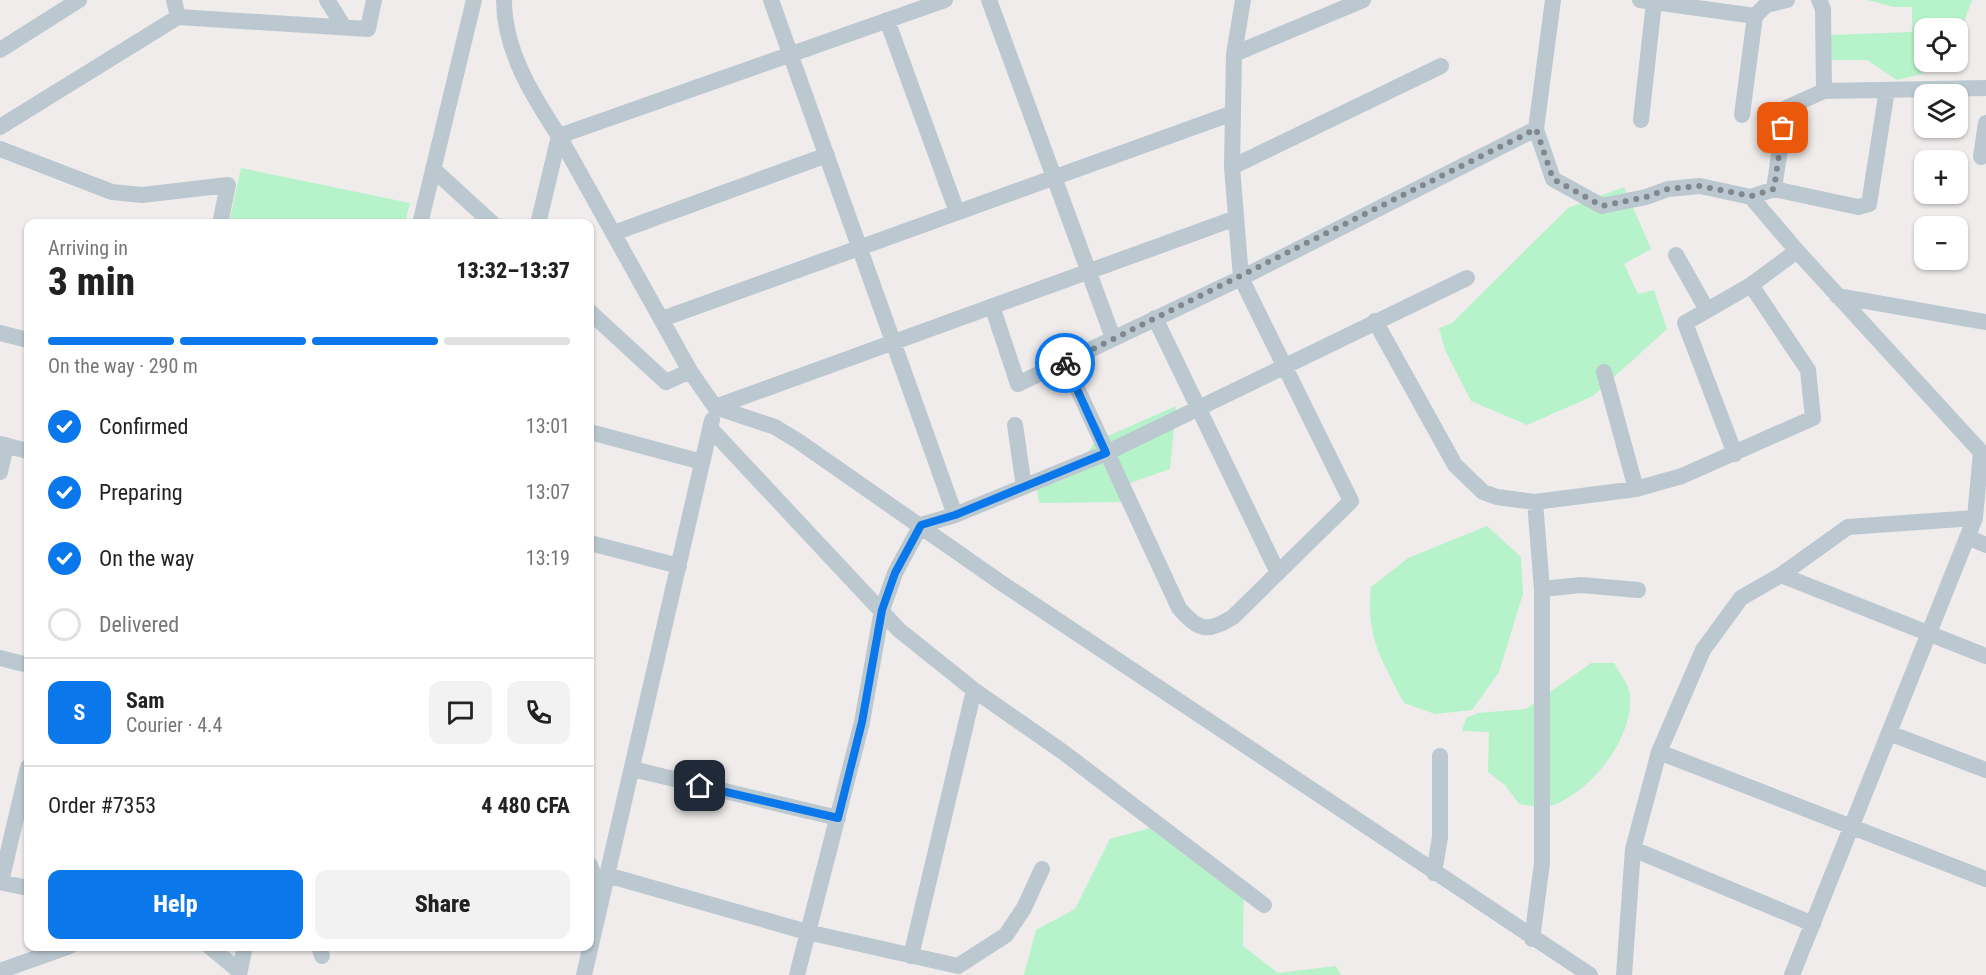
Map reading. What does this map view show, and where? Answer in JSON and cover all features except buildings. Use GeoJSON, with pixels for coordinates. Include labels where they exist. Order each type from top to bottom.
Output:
{"type":"FeatureCollection","features":[{"type":"Feature","properties":{"kind":"street"},"geometry":{"type":"LineString","coordinates":[[0,50],[79,0]]}},
{"type":"Feature","properties":{"kind":"street"},"geometry":{"type":"LineString","coordinates":[[174,0],[178,17]]}},
{"type":"Feature","properties":{"kind":"street"},"geometry":{"type":"LineString","coordinates":[[327,0],[344,27]]}},
{"type":"Feature","properties":{"kind":"street"},"geometry":{"type":"LineString","coordinates":[[0,127],[178,17],[368,29],[374,0]]}},
{"type":"Feature","properties":{"kind":"street"},"geometry":{"type":"LineString","coordinates":[[421,219],[474,0]]}},
{"type":"Feature","properties":{"kind":"street"},"geometry":{"type":"LineString","coordinates":[[504,0],[513,51],[535,99],[559,136],[690,371],[715,407],[776,427],[921,525],[1000,582],[1532,939],[1565,969],[1590,975]]}},
{"type":"Feature","properties":{"kind":"street"},"geometry":{"type":"LineString","coordinates":[[771,0],[955,515]]}},
{"type":"Feature","properties":{"kind":"street"},"geometry":{"type":"LineString","coordinates":[[559,136],[945,0]]}},
{"type":"Feature","properties":{"kind":"street"},"geometry":{"type":"LineString","coordinates":[[989,0],[1113,338]]}},
{"type":"Feature","properties":{"kind":"street"},"geometry":{"type":"LineString","coordinates":[[1065,362],[1179,608],[1190,622],[1208,628],[1217,627],[1233,616],[1351,501],[1241,278],[1232,167],[1234,54],[1243,0]]}},
{"type":"Feature","properties":{"kind":"street"},"geometry":{"type":"LineString","coordinates":[[1234,54],[1364,0]]}},
{"type":"Feature","properties":{"kind":"street"},"geometry":{"type":"LineString","coordinates":[[1553,0],[1536,129],[1553,179],[1602,206],[1646,197],[1668,189],[1700,186],[1751,196],[1774,189],[1858,207],[1869,204],[1887,90]]}},
{"type":"Feature","properties":{"kind":"street"},"geometry":{"type":"LineString","coordinates":[[1742,115],[1755,15],[1766,5],[1786,0]]}},
{"type":"Feature","properties":{"kind":"street"},"geometry":{"type":"LineString","coordinates":[[1819,0],[1822,5],[1824,92]]}},
{"type":"Feature","properties":{"kind":"street"},"geometry":{"type":"LineString","coordinates":[[1641,120],[1647,1],[1726,6],[1755,15]]}},
{"type":"Feature","properties":{"kind":"street"},"geometry":{"type":"LineString","coordinates":[[887,20],[957,212]]}},
{"type":"Feature","properties":{"kind":"street"},"geometry":{"type":"LineString","coordinates":[[1232,167],[1441,66]]}},
{"type":"Feature","properties":{"kind":"street"},"geometry":{"type":"LineString","coordinates":[[1774,189],[1786,108],[1824,92],[1986,88]]}},
{"type":"Feature","properties":{"kind":"street"},"geometry":{"type":"LineString","coordinates":[[662,319],[1233,113]]}},
{"type":"Feature","properties":{"kind":"street"},"geometry":{"type":"LineString","coordinates":[[1981,157],[1986,123]]}},
{"type":"Feature","properties":{"kind":"street"},"geometry":{"type":"LineString","coordinates":[[992,306],[1018,384],[1241,278],[1536,129]]}},
{"type":"Feature","properties":{"kind":"street"},"geometry":{"type":"LineString","coordinates":[[539,219],[559,136]]}},
{"type":"Feature","properties":{"kind":"street"},"geometry":{"type":"LineString","coordinates":[[0,149],[112,192],[142,195],[228,185],[221,219]]}},
{"type":"Feature","properties":{"kind":"street"},"geometry":{"type":"LineString","coordinates":[[614,233],[827,155]]}},
{"type":"Feature","properties":{"kind":"street"},"geometry":{"type":"LineString","coordinates":[[433,169],[488,219]]}},
{"type":"Feature","properties":{"kind":"street"},"geometry":{"type":"LineString","coordinates":[[1751,196],[1837,296],[1983,453],[1975,518],[1792,975]]}},
{"type":"Feature","properties":{"kind":"street"},"geometry":{"type":"LineString","coordinates":[[715,407],[1236,218]]}},
{"type":"Feature","properties":{"kind":"street"},"geometry":{"type":"LineString","coordinates":[[1735,454],[1685,323],[1751,285],[1797,251]]}},
{"type":"Feature","properties":{"kind":"street"},"geometry":{"type":"LineString","coordinates":[[1676,255],[1707,310]]}},
{"type":"Feature","properties":{"kind":"street"},"geometry":{"type":"LineString","coordinates":[[797,975],[862,722],[882,610],[895,573],[921,525],[955,515],[1106,453],[1467,278]]}},
{"type":"Feature","properties":{"kind":"street"},"geometry":{"type":"LineString","coordinates":[[1375,321],[1455,465],[1483,492],[1497,497],[1535,501],[1636,489],[1682,476],[1813,418],[1808,370],[1751,285]]}},
{"type":"Feature","properties":{"kind":"street"},"geometry":{"type":"LineString","coordinates":[[1837,296],[1986,322]]}},
{"type":"Feature","properties":{"kind":"street"},"geometry":{"type":"LineString","coordinates":[[594,316],[666,382],[690,371]]}},
{"type":"Feature","properties":{"kind":"street"},"geometry":{"type":"LineString","coordinates":[[1155,318],[1278,573]]}},
{"type":"Feature","properties":{"kind":"street"},"geometry":{"type":"LineString","coordinates":[[0,333],[24,339]]}},
{"type":"Feature","properties":{"kind":"street"},"geometry":{"type":"LineString","coordinates":[[1604,372],[1636,489]]}},
{"type":"Feature","properties":{"kind":"street"},"geometry":{"type":"LineString","coordinates":[[594,934],[715,407]]}},
{"type":"Feature","properties":{"kind":"street"},"geometry":{"type":"LineString","coordinates":[[1015,425],[1024,487]]}},
{"type":"Feature","properties":{"kind":"street"},"geometry":{"type":"LineString","coordinates":[[710,428],[899,630],[974,690],[1063,752],[1264,905]]}},
{"type":"Feature","properties":{"kind":"street"},"geometry":{"type":"LineString","coordinates":[[594,433],[702,462]]}},
{"type":"Feature","properties":{"kind":"street"},"geometry":{"type":"LineString","coordinates":[[0,472],[3,445],[24,450]]}},
{"type":"Feature","properties":{"kind":"street"},"geometry":{"type":"LineString","coordinates":[[1532,939],[1542,863],[1542,590],[1535,501]]}},
{"type":"Feature","properties":{"kind":"street"},"geometry":{"type":"LineString","coordinates":[[1624,975],[1633,849],[1659,752],[1703,650],[1741,598],[1781,575],[1848,527],[1975,518]]}},
{"type":"Feature","properties":{"kind":"street"},"geometry":{"type":"LineString","coordinates":[[1967,537],[1986,545]]}},
{"type":"Feature","properties":{"kind":"street"},"geometry":{"type":"LineString","coordinates":[[594,544],[679,566]]}},
{"type":"Feature","properties":{"kind":"street"},"geometry":{"type":"LineString","coordinates":[[1781,575],[1986,656]]}},
{"type":"Feature","properties":{"kind":"street"},"geometry":{"type":"LineString","coordinates":[[1542,590],[1581,585],[1638,590]]}},
{"type":"Feature","properties":{"kind":"street"},"geometry":{"type":"LineString","coordinates":[[0,658],[24,664]]}},
{"type":"Feature","properties":{"kind":"street"},"geometry":{"type":"LineString","coordinates":[[911,956],[974,690]]}},
{"type":"Feature","properties":{"kind":"street"},"geometry":{"type":"LineString","coordinates":[[1889,733],[1986,770]]}},
{"type":"Feature","properties":{"kind":"street"},"geometry":{"type":"LineString","coordinates":[[1659,752],[1852,825],[1986,879]]}},
{"type":"Feature","properties":{"kind":"street"},"geometry":{"type":"LineString","coordinates":[[1434,873],[1440,837],[1440,756]]}},
{"type":"Feature","properties":{"kind":"street"},"geometry":{"type":"LineString","coordinates":[[632,769],[838,818]]}},
{"type":"Feature","properties":{"kind":"street"},"geometry":{"type":"LineString","coordinates":[[24,784],[1,882],[24,887]]}},
{"type":"Feature","properties":{"kind":"street"},"geometry":{"type":"LineString","coordinates":[[1633,849],[1813,924]]}},
{"type":"Feature","properties":{"kind":"street"},"geometry":{"type":"LineString","coordinates":[[607,875],[807,932],[958,966],[1006,935],[1024,908],[1042,869]]}},
{"type":"Feature","properties":{"kind":"street"},"geometry":{"type":"LineString","coordinates":[[594,876],[602,897]]}},
{"type":"Feature","properties":{"kind":"street"},"geometry":{"type":"LineString","coordinates":[[0,971],[56,951]]}},
{"type":"Feature","properties":{"kind":"street"},"geometry":{"type":"LineString","coordinates":[[215,951],[239,973],[244,951]]}},
{"type":"Feature","properties":{"kind":"street"},"geometry":{"type":"LineString","coordinates":[[585,975],[590,951]]}},
{"type":"Feature","properties":{"kind":"green space"},"geometry":{"type":"Polygon","coordinates":[[[1867,0],[1972,0],[1966,18],[1914,18],[1914,72],[1924,72],[1922,74],[1897,80],[1867,60],[1830,60],[1831,35],[1912,32],[1912,7],[1894,7],[1867,0]]]}},
{"type":"Feature","properties":{"kind":"green space"},"geometry":{"type":"Polygon","coordinates":[[[241,168],[410,203],[406,219],[230,219],[241,168]]]}},
{"type":"Feature","properties":{"kind":"green space"},"geometry":{"type":"Polygon","coordinates":[[[1624,187],[1651,249],[1624,264],[1638,294],[1654,290],[1667,329],[1593,396],[1527,425],[1471,401],[1445,350],[1439,328],[1452,323],[1568,208],[1624,187]]]}},
{"type":"Feature","properties":{"kind":"green space"},"geometry":{"type":"Polygon","coordinates":[[[1176,406],[1170,469],[1119,487],[1121,502],[1039,503],[1036,482],[1079,472],[1094,442],[1176,406]]]}},
{"type":"Feature","properties":{"kind":"green space"},"geometry":{"type":"Polygon","coordinates":[[[1487,526],[1521,557],[1523,594],[1499,672],[1472,710],[1435,714],[1404,703],[1377,648],[1373,634],[1371,587],[1408,558],[1487,526]]]}},
{"type":"Feature","properties":{"kind":"green space"},"geometry":{"type":"Polygon","coordinates":[[[1591,663],[1614,663],[1630,692],[1625,729],[1617,746],[1594,776],[1566,799],[1548,807],[1519,804],[1505,785],[1488,772],[1489,732],[1462,731],[1466,718],[1478,713],[1526,709],[1591,663]]]}},
{"type":"Feature","properties":{"kind":"green space"},"geometry":{"type":"Polygon","coordinates":[[[1157,826],[1244,880],[1243,946],[1278,973],[1336,966],[1341,975],[1024,975],[1036,930],[1075,909],[1110,839],[1157,826]]]}},
{"type":"Feature","properties":{"kind":"way so far"},"geometry":{"type":"LineString","coordinates":[[1065,363],[1241,278],[1536,129],[1553,179],[1602,206],[1646,197],[1668,189],[1700,186],[1751,196],[1774,189],[1783,128]]}},
{"type":"Feature","properties":{"kind":"route"},"geometry":{"type":"LineString","coordinates":[[700,786],[838,818],[862,722],[882,610],[895,573],[921,525],[955,515],[1106,453],[1065,363]]}}]}
